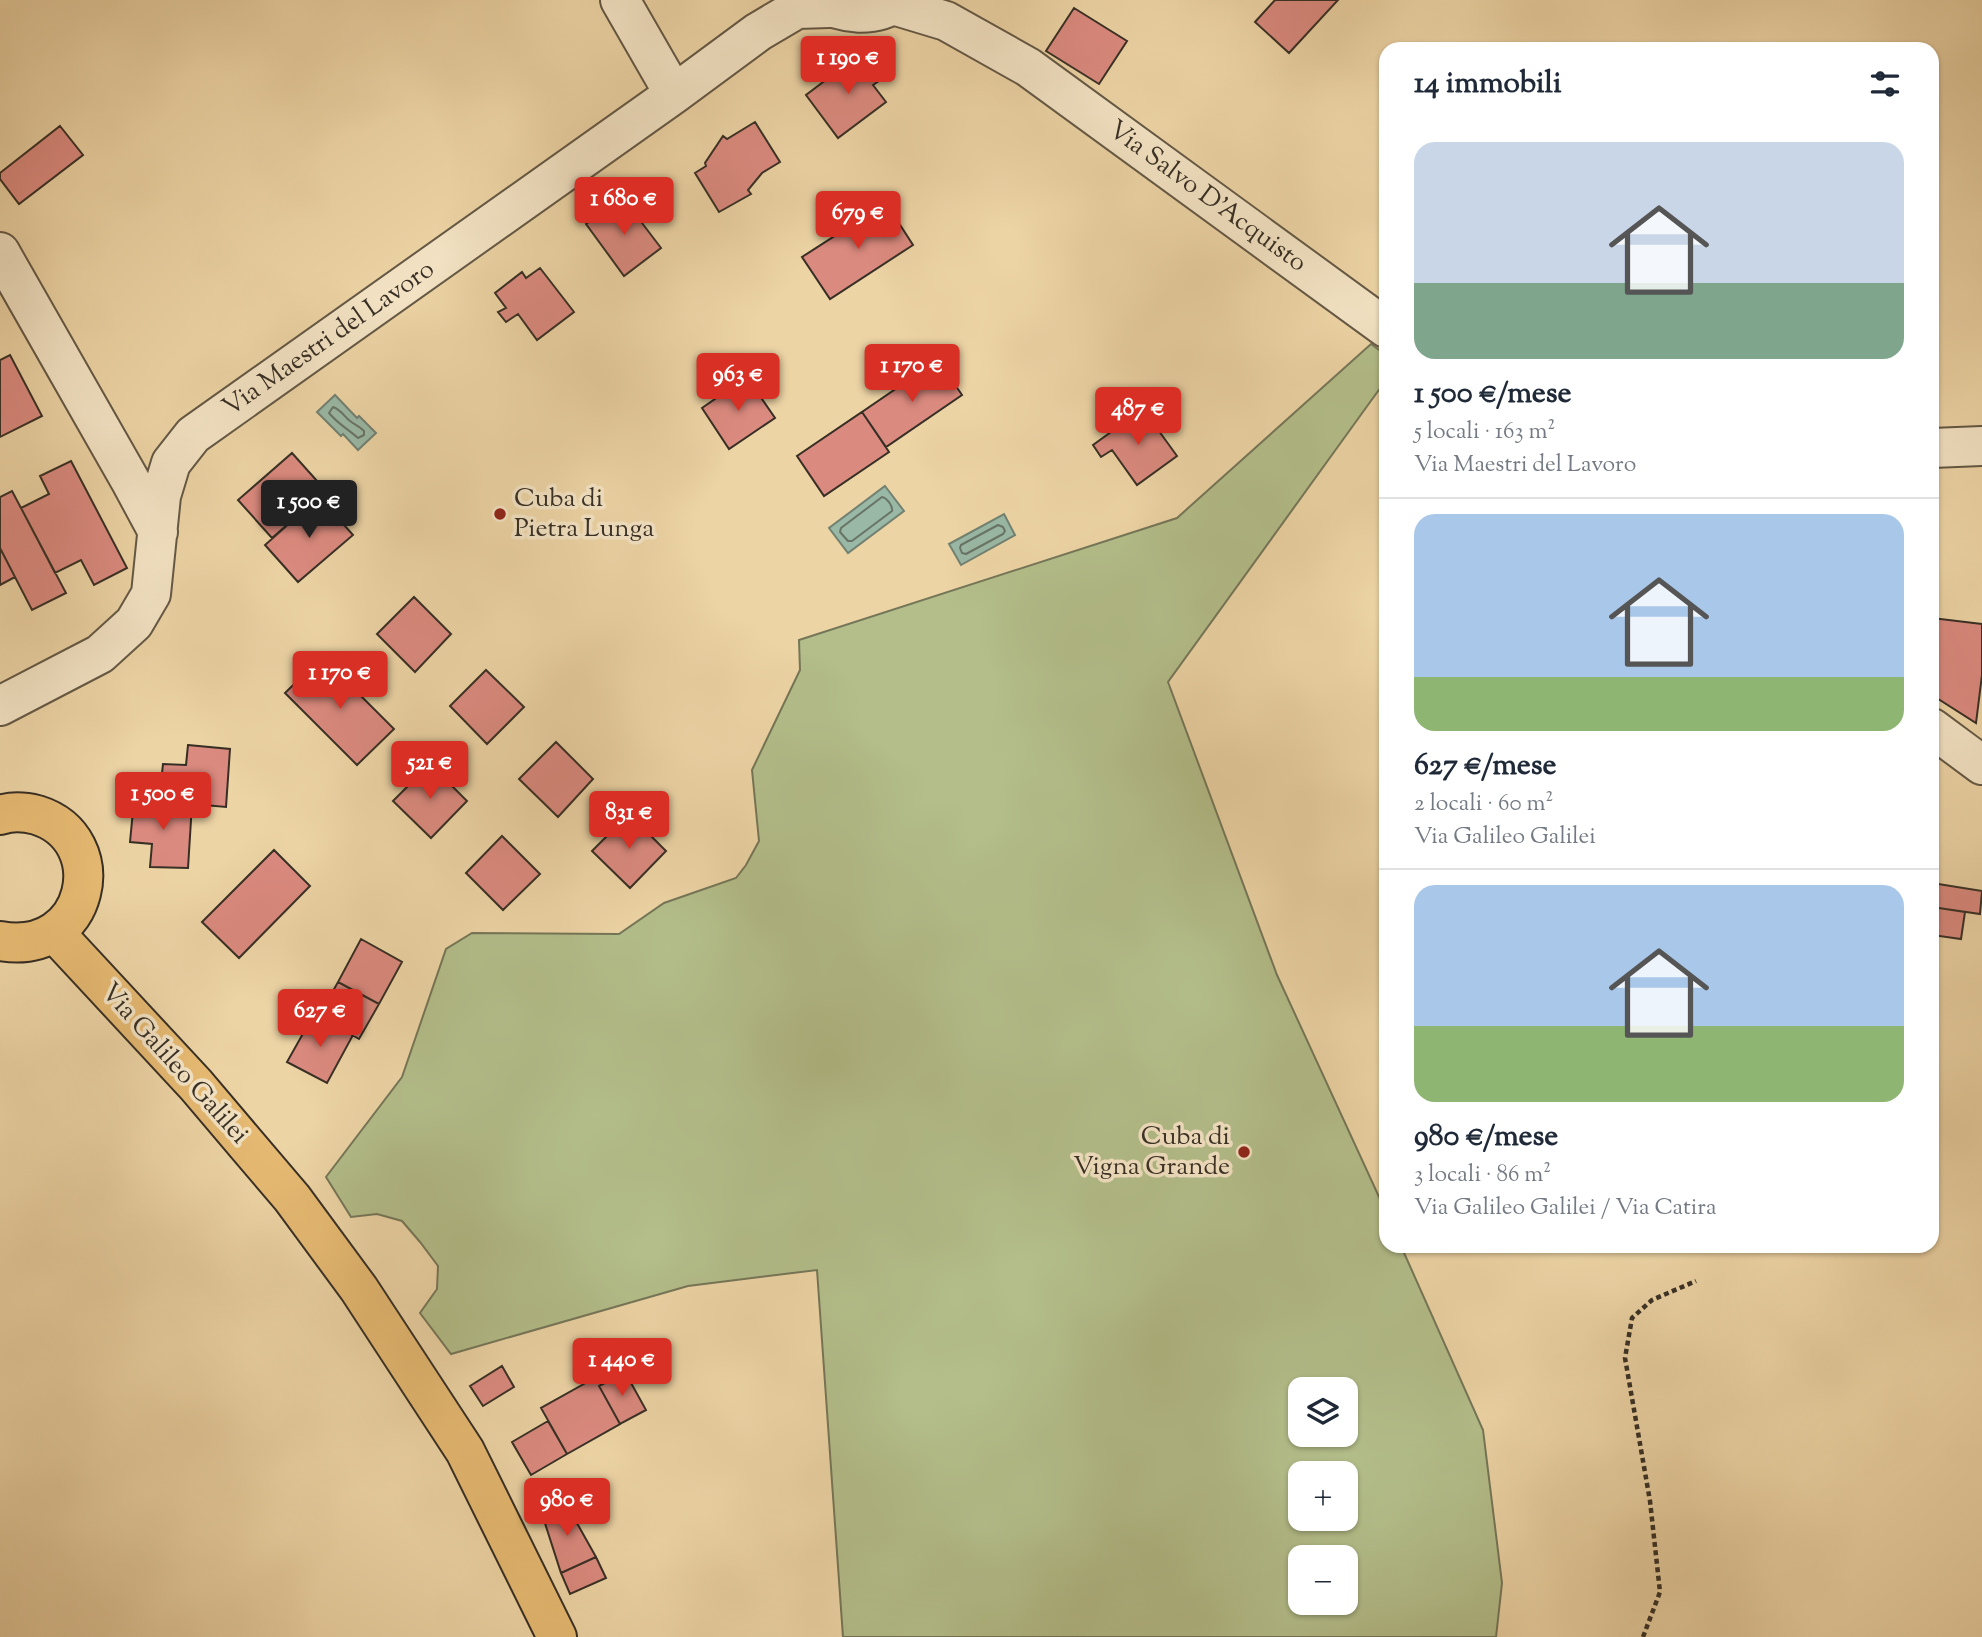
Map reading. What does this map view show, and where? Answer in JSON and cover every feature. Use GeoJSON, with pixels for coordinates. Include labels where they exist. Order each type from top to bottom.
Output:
{"type":"FeatureCollection","features":[{"type":"Feature","properties":{"kind":"main road"},"geometry":{"type":"LineString","coordinates":[[0,815],[27,812],[48,819],[66,833],[78,852],[84,874],[81,897],[71,916],[54,932],[38,941],[19,944],[0,941]]}},
{"type":"Feature","properties":{"kind":"main road","name":"Via Galileo Galilei"},"geometry":{"type":"LineString","coordinates":[[54,932],[196,1085],[292,1198],[359,1289],[465,1451],[557,1637]]}},
{"type":"Feature","properties":{"kind":"street"},"geometry":{"type":"LineString","coordinates":[[620,0],[674,94]]}},
{"type":"Feature","properties":{"kind":"street"},"geometry":{"type":"LineString","coordinates":[[968,0],[1028,67]]}},
{"type":"Feature","properties":{"kind":"street"},"geometry":{"type":"LineString","coordinates":[[897,3],[946,21],[1028,67]]}},
{"type":"Feature","properties":{"kind":"street","name":"Via Maestri del Lavoro"},"geometry":{"type":"LineString","coordinates":[[0,706],[100,654],[134,623],[151,594],[161,496],[172,463],[193,435],[674,94],[763,16],[822,4],[851,13],[873,12],[897,3]]}},
{"type":"Feature","properties":{"kind":"street","name":"Via Salvo D'Acquisto"},"geometry":{"type":"LineString","coordinates":[[1028,67],[1379,323]]}},
{"type":"Feature","properties":{"kind":"street"},"geometry":{"type":"LineString","coordinates":[[0,252],[158,532]]}},
{"type":"Feature","properties":{"kind":"street"},"geometry":{"type":"LineString","coordinates":[[1939,448],[1982,446]]}},
{"type":"Feature","properties":{"kind":"street"},"geometry":{"type":"LineString","coordinates":[[1939,734],[1982,765]]}},
{"type":"Feature","properties":{"kind":"path"},"geometry":{"type":"LineString","coordinates":[[1643,1637],[1660,1592],[1650,1501],[1625,1358],[1632,1318],[1652,1300],[1696,1281]]}},
{"type":"Feature","properties":{"kind":"green space"},"geometry":{"type":"Polygon","coordinates":[[[1371,344],[1379,350],[1379,390],[1168,682],[1277,975],[1379,1197],[1379,1253],[1404,1253],[1483,1430],[1502,1583],[1496,1637],[843,1637],[817,1270],[688,1286],[451,1354],[420,1313],[437,1289],[438,1266],[402,1221],[377,1214],[351,1217],[326,1177],[402,1077],[446,949],[472,933],[619,934],[664,903],[736,878],[759,841],[752,770],[800,670],[799,640],[1177,518],[1371,344]]]}},
{"type":"Feature","properties":{"kind":"water"},"geometry":{"type":"Polygon","coordinates":[[[335,395],[376,433],[358,450],[317,412],[335,395]]]}},
{"type":"Feature","properties":{"kind":"water"},"geometry":{"type":"Polygon","coordinates":[[[885,486],[904,511],[848,553],[829,528],[885,486]]]}},
{"type":"Feature","properties":{"kind":"water"},"geometry":{"type":"Polygon","coordinates":[[[1004,514],[1015,535],[961,565],[949,544],[1004,514]]]}},
{"type":"Feature","properties":{"kind":"building"},"geometry":{"type":"Polygon","coordinates":[[[1275,0],[1338,0],[1289,53],[1255,22],[1275,0]]]}},
{"type":"Feature","properties":{"kind":"building"},"geometry":{"type":"Polygon","coordinates":[[[1074,8],[1127,41],[1099,84],[1046,51],[1074,8]]]}},
{"type":"Feature","properties":{"kind":"building"},"geometry":{"type":"Polygon","coordinates":[[[855,58],[860,65],[868,59],[882,79],[873,85],[886,102],[838,138],[806,95],[855,58]]]}},
{"type":"Feature","properties":{"kind":"building"},"geometry":{"type":"Polygon","coordinates":[[[755,122],[780,162],[762,173],[748,190],[751,194],[719,212],[695,173],[706,166],[705,163],[723,136],[727,139],[755,122]]]}},
{"type":"Feature","properties":{"kind":"building"},"geometry":{"type":"Polygon","coordinates":[[[60,126],[83,155],[19,204],[0,179],[0,173],[60,126]]]}},
{"type":"Feature","properties":{"kind":"building"},"geometry":{"type":"Polygon","coordinates":[[[626,202],[661,248],[624,276],[586,224],[612,205],[616,210],[626,202]]]}},
{"type":"Feature","properties":{"kind":"building"},"geometry":{"type":"Polygon","coordinates":[[[886,203],[913,245],[830,299],[802,257],[886,203]]]}},
{"type":"Feature","properties":{"kind":"building"},"geometry":{"type":"Polygon","coordinates":[[[540,268],[574,312],[537,340],[518,314],[506,322],[498,312],[506,308],[495,293],[522,272],[526,278],[540,268]]]}},
{"type":"Feature","properties":{"kind":"building"},"geometry":{"type":"Polygon","coordinates":[[[10,355],[42,416],[0,437],[0,360],[10,355]]]}},
{"type":"Feature","properties":{"kind":"building"},"geometry":{"type":"Polygon","coordinates":[[[938,360],[962,395],[886,447],[862,412],[938,360]]]}},
{"type":"Feature","properties":{"kind":"building"},"geometry":{"type":"Polygon","coordinates":[[[747,377],[775,418],[729,449],[702,408],[747,377]]]}},
{"type":"Feature","properties":{"kind":"building"},"geometry":{"type":"Polygon","coordinates":[[[1143,409],[1177,456],[1137,485],[1112,450],[1101,457],[1093,445],[1143,409]]]}},
{"type":"Feature","properties":{"kind":"building"},"geometry":{"type":"Polygon","coordinates":[[[862,412],[889,452],[824,496],[797,456],[862,412]]]}},
{"type":"Feature","properties":{"kind":"building"},"geometry":{"type":"Polygon","coordinates":[[[292,453],[326,491],[272,538],[238,500],[292,453]]]}},
{"type":"Feature","properties":{"kind":"building"},"geometry":{"type":"Polygon","coordinates":[[[71,461],[127,568],[94,585],[81,560],[55,573],[21,508],[49,494],[40,476],[71,461]]]}},
{"type":"Feature","properties":{"kind":"building"},"geometry":{"type":"Polygon","coordinates":[[[12,491],[66,593],[32,610],[0,548],[0,497],[12,491]]]}},
{"type":"Feature","properties":{"kind":"building"},"geometry":{"type":"Polygon","coordinates":[[[319,497],[353,535],[298,582],[265,545],[319,497]]]}},
{"type":"Feature","properties":{"kind":"building"},"geometry":{"type":"Polygon","coordinates":[[[0,548],[15,577],[0,585],[0,548]]]}},
{"type":"Feature","properties":{"kind":"building"},"geometry":{"type":"Polygon","coordinates":[[[414,597],[451,634],[415,672],[377,634],[414,597]]]}},
{"type":"Feature","properties":{"kind":"building"},"geometry":{"type":"Polygon","coordinates":[[[1939,619],[1982,624],[1982,675],[1976,723],[1939,699],[1939,619]]]}},
{"type":"Feature","properties":{"kind":"building"},"geometry":{"type":"Polygon","coordinates":[[[322,657],[394,729],[357,765],[285,693],[322,657]]]}},
{"type":"Feature","properties":{"kind":"building"},"geometry":{"type":"Polygon","coordinates":[[[486,670],[524,707],[487,744],[450,706],[486,670]]]}},
{"type":"Feature","properties":{"kind":"building"},"geometry":{"type":"Polygon","coordinates":[[[556,742],[593,779],[558,817],[519,779],[556,742]]]}},
{"type":"Feature","properties":{"kind":"building"},"geometry":{"type":"Polygon","coordinates":[[[188,745],[230,749],[226,807],[159,801],[163,764],[186,765],[188,745]]]}},
{"type":"Feature","properties":{"kind":"building"},"geometry":{"type":"Polygon","coordinates":[[[430,764],[467,801],[431,838],[393,801],[430,764]]]}},
{"type":"Feature","properties":{"kind":"building"},"geometry":{"type":"Polygon","coordinates":[[[134,800],[192,804],[188,868],[150,867],[152,844],[130,842],[134,800]]]}},
{"type":"Feature","properties":{"kind":"building"},"geometry":{"type":"Polygon","coordinates":[[[629,814],[666,851],[630,888],[592,851],[629,814]]]}},
{"type":"Feature","properties":{"kind":"building"},"geometry":{"type":"Polygon","coordinates":[[[502,836],[540,874],[503,910],[466,873],[502,836]]]}},
{"type":"Feature","properties":{"kind":"building"},"geometry":{"type":"Polygon","coordinates":[[[274,850],[310,886],[239,958],[202,922],[274,850]]]}},
{"type":"Feature","properties":{"kind":"building"},"geometry":{"type":"Polygon","coordinates":[[[1939,884],[1982,891],[1980,914],[1939,908],[1939,884]]]}},
{"type":"Feature","properties":{"kind":"building"},"geometry":{"type":"Polygon","coordinates":[[[1939,908],[1965,912],[1961,939],[1939,936],[1939,908]]]}},
{"type":"Feature","properties":{"kind":"building"},"geometry":{"type":"Polygon","coordinates":[[[361,939],[402,962],[379,1004],[338,982],[361,939]]]}},
{"type":"Feature","properties":{"kind":"building"},"geometry":{"type":"Polygon","coordinates":[[[338,982],[379,1004],[359,1039],[319,1016],[338,982]]]}},
{"type":"Feature","properties":{"kind":"building"},"geometry":{"type":"Polygon","coordinates":[[[314,1014],[353,1035],[327,1083],[287,1062],[314,1014]]]}},
{"type":"Feature","properties":{"kind":"building"},"geometry":{"type":"Polygon","coordinates":[[[502,1366],[514,1387],[483,1406],[470,1386],[502,1366]]]}},
{"type":"Feature","properties":{"kind":"building"},"geometry":{"type":"Polygon","coordinates":[[[625,1372],[646,1410],[620,1424],[599,1386],[625,1372]]]}},
{"type":"Feature","properties":{"kind":"building"},"geometry":{"type":"Polygon","coordinates":[[[600,1375],[605,1383],[599,1386],[620,1424],[567,1454],[541,1408],[600,1375]]]}},
{"type":"Feature","properties":{"kind":"building"},"geometry":{"type":"Polygon","coordinates":[[[548,1421],[567,1454],[531,1475],[512,1442],[548,1421]]]}},
{"type":"Feature","properties":{"kind":"building"},"geometry":{"type":"Polygon","coordinates":[[[564,1500],[596,1557],[561,1573],[542,1514],[564,1500]]]}},
{"type":"Feature","properties":{"kind":"building"},"geometry":{"type":"Polygon","coordinates":[[[596,1557],[606,1578],[570,1594],[561,1573],[596,1557]]]}},
{"type":"Feature","properties":{"kind":"place","name":"Cuba di Pietra Lunga"},"geometry":{"type":"Point","coordinates":[500,514]}},
{"type":"Feature","properties":{"kind":"place","name":"Cuba di Vigna Grande"},"geometry":{"type":"Point","coordinates":[1244,1152]}}]}
